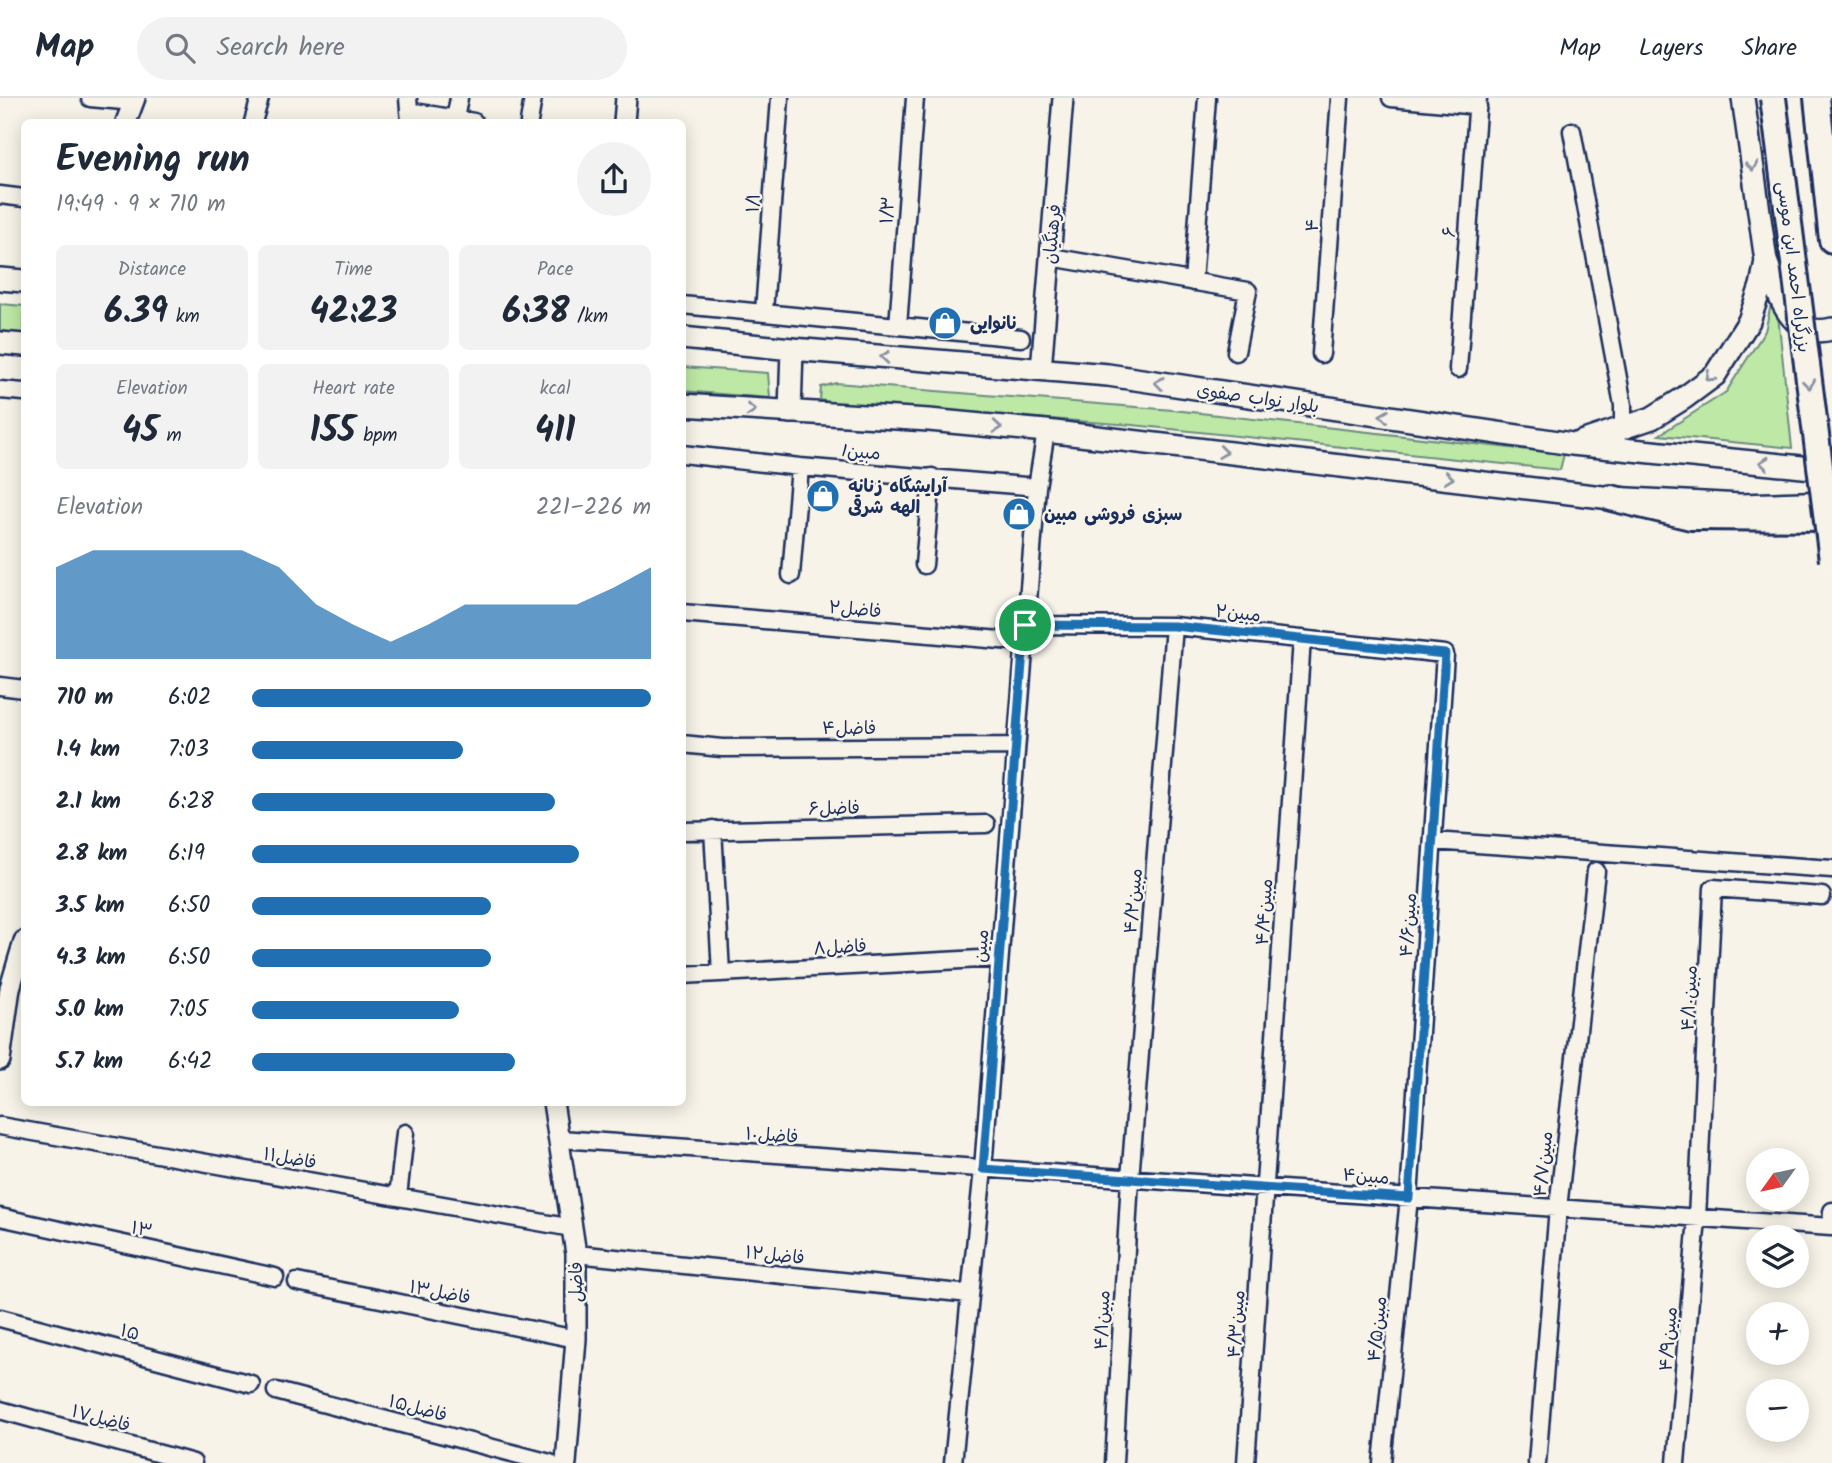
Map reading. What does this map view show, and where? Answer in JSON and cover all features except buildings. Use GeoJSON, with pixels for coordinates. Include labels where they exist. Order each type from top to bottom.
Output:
{"type":"FeatureCollection","features":[{"type":"Feature","properties":{"kind":"highway","name":"بزرگراه احمد ابن موسی"},"geometry":{"type":"LineString","coordinates":[[1773,98],[1832,560]]}},
{"type":"Feature","properties":{"kind":"highway"},"geometry":{"type":"LineString","coordinates":[[1817,98],[1832,240]]}},
{"type":"Feature","properties":{"kind":"highway"},"geometry":{"type":"LineString","coordinates":[[1611,498],[1691,517],[1832,518]]}},
{"type":"Feature","properties":{"kind":"main road"},"geometry":{"type":"LineString","coordinates":[[1743,98],[1766,261],[1786,308],[1795,321],[1808,330],[1832,328]]}},
{"type":"Feature","properties":{"kind":"main road"},"geometry":{"type":"LineString","coordinates":[[1572,444],[1652,418],[1714,375],[1749,321],[1766,261]]}},
{"type":"Feature","properties":{"kind":"main road"},"geometry":{"type":"LineString","coordinates":[[0,279],[21,281]]}},
{"type":"Feature","properties":{"kind":"main road","name":"بلوار نواب صفوی"},"geometry":{"type":"LineString","coordinates":[[686,338],[1108,376],[1572,444],[1832,470]]}},
{"type":"Feature","properties":{"kind":"main road"},"geometry":{"type":"LineString","coordinates":[[0,343],[21,345]]}},
{"type":"Feature","properties":{"kind":"main road"},"geometry":{"type":"LineString","coordinates":[[790,412],[792,349]]}},
{"type":"Feature","properties":{"kind":"main road"},"geometry":{"type":"LineString","coordinates":[[686,404],[929,420],[1046,431],[1611,498],[1741,505],[1832,502]]}},
{"type":"Feature","properties":{"kind":"street"},"geometry":{"type":"LineString","coordinates":[[90,98],[134,100],[127,119]]}},
{"type":"Feature","properties":{"kind":"street"},"geometry":{"type":"LineString","coordinates":[[254,119],[260,98]]}},
{"type":"Feature","properties":{"kind":"street"},"geometry":{"type":"LineString","coordinates":[[409,110],[455,119],[459,98]]}},
{"type":"Feature","properties":{"kind":"street"},"geometry":{"type":"LineString","coordinates":[[530,119],[533,98]]}},
{"type":"Feature","properties":{"kind":"street"},"geometry":{"type":"LineString","coordinates":[[624,119],[626,98]]}},
{"type":"Feature","properties":{"kind":"street","name":"۱/۱"},"geometry":{"type":"LineString","coordinates":[[764,312],[780,98]]}},
{"type":"Feature","properties":{"kind":"street","name":"۱/۳"},"geometry":{"type":"LineString","coordinates":[[898,326],[915,98]]}},
{"type":"Feature","properties":{"kind":"street","name":"فرهنگیان"},"geometry":{"type":"LineString","coordinates":[[1041,370],[1063,98]]}},
{"type":"Feature","properties":{"kind":"street"},"geometry":{"type":"LineString","coordinates":[[1193,282],[1206,98]]}},
{"type":"Feature","properties":{"kind":"street","name":"۴"},"geometry":{"type":"LineString","coordinates":[[1321,354],[1340,98]]}},
{"type":"Feature","properties":{"kind":"street"},"geometry":{"type":"LineString","coordinates":[[1391,98],[1478,102]]}},
{"type":"Feature","properties":{"kind":"street","name":"۶"},"geometry":{"type":"LineString","coordinates":[[1458,369],[1478,102]]}},
{"type":"Feature","properties":{"kind":"street"},"geometry":{"type":"LineString","coordinates":[[1572,131],[1623,405],[1623,428]]}},
{"type":"Feature","properties":{"kind":"street"},"geometry":{"type":"LineString","coordinates":[[0,195],[21,198]]}},
{"type":"Feature","properties":{"kind":"street"},"geometry":{"type":"LineString","coordinates":[[1051,257],[1248,291],[1236,352]]}},
{"type":"Feature","properties":{"kind":"street"},"geometry":{"type":"LineString","coordinates":[[686,305],[1021,338]]}},
{"type":"Feature","properties":{"kind":"street"},"geometry":{"type":"LineString","coordinates":[[0,390],[21,392]]}},
{"type":"Feature","properties":{"kind":"street","name":"مبین"},"geometry":{"type":"LineString","coordinates":[[953,1463],[983,1169],[1037,486],[1046,431]]}},
{"type":"Feature","properties":{"kind":"street","name":"1مبین"},"geometry":{"type":"LineString","coordinates":[[686,454],[800,467],[1037,486]]}},
{"type":"Feature","properties":{"kind":"street"},"geometry":{"type":"LineString","coordinates":[[791,575],[800,467]]}},
{"type":"Feature","properties":{"kind":"street"},"geometry":{"type":"LineString","coordinates":[[924,565],[932,477]]}},
{"type":"Feature","properties":{"kind":"street","name":"۲فاضل"},"geometry":{"type":"LineString","coordinates":[[686,613],[1024,642]]}},
{"type":"Feature","properties":{"kind":"street","name":"۲مبین"},"geometry":{"type":"LineString","coordinates":[[1025,625],[1174,626],[1445,654]]}},
{"type":"Feature","properties":{"kind":"street","name":"۴/۲مبین"},"geometry":{"type":"LineString","coordinates":[[1130,1179],[1174,626]]}},
{"type":"Feature","properties":{"kind":"street","name":"۴/۴مبین"},"geometry":{"type":"LineString","coordinates":[[1264,1188],[1302,639]]}},
{"type":"Feature","properties":{"kind":"street","name":"۴/۶مبین"},"geometry":{"type":"LineString","coordinates":[[1409,1198],[1445,654]]}},
{"type":"Feature","properties":{"kind":"street"},"geometry":{"type":"LineString","coordinates":[[0,686],[21,689]]}},
{"type":"Feature","properties":{"kind":"street","name":"۴فاضل"},"geometry":{"type":"LineString","coordinates":[[686,744],[722,748],[1016,746]]}},
{"type":"Feature","properties":{"kind":"street","name":"۶فاضل"},"geometry":{"type":"LineString","coordinates":[[686,831],[986,824]]}},
{"type":"Feature","properties":{"kind":"street"},"geometry":{"type":"LineString","coordinates":[[713,829],[721,973]]}},
{"type":"Feature","properties":{"kind":"street"},"geometry":{"type":"LineString","coordinates":[[1433,841],[1832,869]]}},
{"type":"Feature","properties":{"kind":"street","name":"۴/۷مبین"},"geometry":{"type":"LineString","coordinates":[[1537,1463],[1558,1208],[1596,871]]}},
{"type":"Feature","properties":{"kind":"street","name":"۴/۱۰مبین"},"geometry":{"type":"LineString","coordinates":[[1697,1218],[1713,888],[1822,895]]}},
{"type":"Feature","properties":{"kind":"street"},"geometry":{"type":"LineString","coordinates":[[0,1060],[10,988],[21,951]]}},
{"type":"Feature","properties":{"kind":"street","name":"۸فاضل"},"geometry":{"type":"LineString","coordinates":[[686,975],[999,958]]}},
{"type":"Feature","properties":{"kind":"street","name":"فاضل"},"geometry":{"type":"LineString","coordinates":[[554,1106],[576,1254],[576,1339],[566,1463]]}},
{"type":"Feature","properties":{"kind":"street","name":"۱۱فاضل"},"geometry":{"type":"LineString","coordinates":[[0,1126],[572,1228]]}},
{"type":"Feature","properties":{"kind":"street"},"geometry":{"type":"LineString","coordinates":[[398,1197],[405,1133]]}},
{"type":"Feature","properties":{"kind":"street","name":"۱۰فاضل"},"geometry":{"type":"LineString","coordinates":[[560,1139],[983,1169]]}},
{"type":"Feature","properties":{"kind":"street","name":"۴مبین"},"geometry":{"type":"LineString","coordinates":[[983,1169],[1697,1218],[1832,1219]]}},
{"type":"Feature","properties":{"kind":"street","name":"۴/۱مبین"},"geometry":{"type":"LineString","coordinates":[[1114,1463],[1130,1179]]}},
{"type":"Feature","properties":{"kind":"street","name":"۴/۳مبین"},"geometry":{"type":"LineString","coordinates":[[1246,1463],[1264,1188]]}},
{"type":"Feature","properties":{"kind":"street","name":"۴/۵مبین"},"geometry":{"type":"LineString","coordinates":[[1382,1463],[1409,1198]]}},
{"type":"Feature","properties":{"kind":"street","name":"۱۳"},"geometry":{"type":"LineString","coordinates":[[0,1217],[275,1277]]}},
{"type":"Feature","properties":{"kind":"street","name":"۴/۹مبین"},"geometry":{"type":"LineString","coordinates":[[1676,1463],[1697,1218]]}},
{"type":"Feature","properties":{"kind":"street","name":"۱۲فاضل"},"geometry":{"type":"LineString","coordinates":[[576,1254],[970,1294]]}},
{"type":"Feature","properties":{"kind":"street","name":"۱۳فاضل"},"geometry":{"type":"LineString","coordinates":[[297,1282],[576,1339]]}},
{"type":"Feature","properties":{"kind":"street","name":"۱۵"},"geometry":{"type":"LineString","coordinates":[[0,1318],[251,1384]]}},
{"type":"Feature","properties":{"kind":"street","name":"۱۵فاضل"},"geometry":{"type":"LineString","coordinates":[[276,1391],[550,1463]]}},
{"type":"Feature","properties":{"kind":"street","name":"۱۷فاضل"},"geometry":{"type":"LineString","coordinates":[[0,1410],[193,1463]]}},
{"type":"Feature","properties":{"kind":"green space"},"geometry":{"type":"Polygon","coordinates":[[[1775,287],[1792,448],[1659,435],[1726,392],[1765,331],[1775,287]]]}},
{"type":"Feature","properties":{"kind":"green space"},"geometry":{"type":"Polygon","coordinates":[[[0,304],[21,306],[21,336],[0,334],[0,304]]]}},
{"type":"Feature","properties":{"kind":"green space"},"geometry":{"type":"Polygon","coordinates":[[[686,367],[768,373],[770,398],[686,391],[686,367]]]}},
{"type":"Feature","properties":{"kind":"green space"},"geometry":{"type":"Polygon","coordinates":[[[836,383],[1173,410],[1564,454],[1560,470],[1133,425],[839,404],[820,400],[821,387],[836,383]]]}},
{"type":"Feature","properties":{"kind":"place","name":"نانوایی"},"geometry":{"type":"Point","coordinates":[945,323]}},
{"type":"Feature","properties":{"kind":"place","name":"آرایشگاه زنانه الهه شرقی"},"geometry":{"type":"Point","coordinates":[823,496]}},
{"type":"Feature","properties":{"kind":"place","name":"سبزی فروشی مبین"},"geometry":{"type":"Point","coordinates":[1019,514]}},
{"type":"Feature","properties":{"kind":"route"},"geometry":{"type":"LineString","coordinates":[[1025,625],[1174,626],[1445,654],[1409,1198],[983,1169],[1025,625]]}}]}
